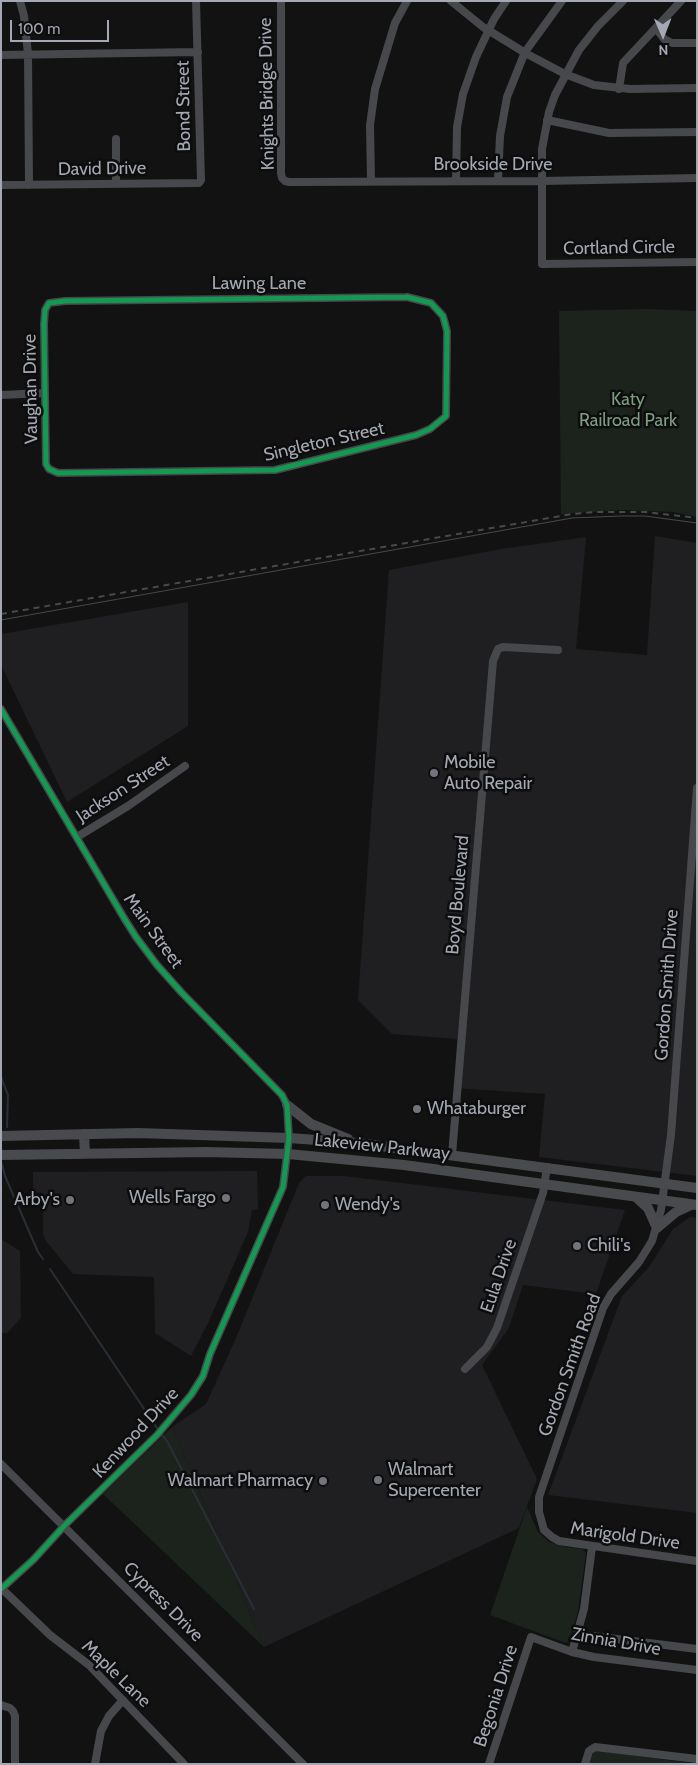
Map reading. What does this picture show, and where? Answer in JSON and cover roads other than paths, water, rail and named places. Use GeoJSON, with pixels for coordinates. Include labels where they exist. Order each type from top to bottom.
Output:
{"type":"FeatureCollection","features":[{"type":"Feature","properties":{"kind":"main road"},"geometry":{"type":"LineString","coordinates":[[287,1105],[310,1124],[358,1143]]}},
{"type":"Feature","properties":{"kind":"main road","name":"Lakeview Parkway"},"geometry":{"type":"LineString","coordinates":[[1,1136],[156,1133],[289,1138],[358,1143],[697,1188]]}},
{"type":"Feature","properties":{"kind":"main road"},"geometry":{"type":"LineString","coordinates":[[84,1134],[84,1154]]}},
{"type":"Feature","properties":{"kind":"main road","name":"Lakeview Parkway"},"geometry":{"type":"LineString","coordinates":[[1,1155],[288,1154],[362,1160],[445,1170],[694,1205]]}},
{"type":"Feature","properties":{"kind":"main road"},"geometry":{"type":"LineString","coordinates":[[445,1170],[452,1155]]}},
{"type":"Feature","properties":{"kind":"main road"},"geometry":{"type":"LineString","coordinates":[[452,1155],[457,1172]]}},
{"type":"Feature","properties":{"kind":"main road"},"geometry":{"type":"LineString","coordinates":[[636,1197],[648,1208],[657,1228],[676,1212],[694,1205]]}},
{"type":"Feature","properties":{"kind":"street"},"geometry":{"type":"LineString","coordinates":[[20,1],[24,16],[28,54],[29,185]]}},
{"type":"Feature","properties":{"kind":"street","name":"Bond Street"},"geometry":{"type":"LineString","coordinates":[[196,1],[201,180]]}},
{"type":"Feature","properties":{"kind":"street","name":"Knights Bridge Drive"},"geometry":{"type":"LineString","coordinates":[[281,1],[281,173],[282,178],[290,182]]}},
{"type":"Feature","properties":{"kind":"street"},"geometry":{"type":"LineString","coordinates":[[371,181],[370,132],[375,89],[395,23],[407,1]]}},
{"type":"Feature","properties":{"kind":"street"},"geometry":{"type":"LineString","coordinates":[[451,1],[477,23],[525,52],[565,74],[594,86],[619,89],[697,88]]}},
{"type":"Feature","properties":{"kind":"street"},"geometry":{"type":"LineString","coordinates":[[456,180],[457,127],[470,75],[494,19],[506,1]]}},
{"type":"Feature","properties":{"kind":"street"},"geometry":{"type":"LineString","coordinates":[[498,180],[500,136],[507,97],[525,52],[562,1]]}},
{"type":"Feature","properties":{"kind":"street"},"geometry":{"type":"LineString","coordinates":[[542,181],[542,149],[555,95],[579,50],[598,26],[623,1]]}},
{"type":"Feature","properties":{"kind":"street"},"geometry":{"type":"LineString","coordinates":[[619,89],[623,63],[681,1]]}},
{"type":"Feature","properties":{"kind":"street"},"geometry":{"type":"LineString","coordinates":[[656,28],[664,39],[672,43],[697,43]]}},
{"type":"Feature","properties":{"kind":"street"},"geometry":{"type":"LineString","coordinates":[[1,54],[198,52]]}},
{"type":"Feature","properties":{"kind":"street"},"geometry":{"type":"LineString","coordinates":[[548,120],[608,133],[697,132]]}},
{"type":"Feature","properties":{"kind":"street"},"geometry":{"type":"LineString","coordinates":[[116,139],[116,183]]}},
{"type":"Feature","properties":{"kind":"street","name":"Brookside Drive"},"geometry":{"type":"LineString","coordinates":[[290,182],[697,178]]}},
{"type":"Feature","properties":{"kind":"street","name":"David Drive"},"geometry":{"type":"LineString","coordinates":[[1,185],[199,183],[201,180]]}},
{"type":"Feature","properties":{"kind":"street","name":"Cortland Circle"},"geometry":{"type":"LineString","coordinates":[[542,181],[542,264],[697,262]]}},
{"type":"Feature","properties":{"kind":"street","name":"Lawing Lane"},"geometry":{"type":"LineString","coordinates":[[54,302],[406,297],[431,304],[443,316],[447,331]]}},
{"type":"Feature","properties":{"kind":"street","name":"Vaughan Drive"},"geometry":{"type":"LineString","coordinates":[[54,302],[47,306],[44,314],[46,464],[58,473]]}},
{"type":"Feature","properties":{"kind":"street","name":"Singleton Street"},"geometry":{"type":"LineString","coordinates":[[58,473],[275,470],[430,429],[446,416],[447,331]]}},
{"type":"Feature","properties":{"kind":"street"},"geometry":{"type":"LineString","coordinates":[[1,395],[45,393]]}},
{"type":"Feature","properties":{"kind":"street","name":"Boyd Boulevard"},"geometry":{"type":"LineString","coordinates":[[452,1155],[493,661],[498,649],[508,646],[558,650]]}},
{"type":"Feature","properties":{"kind":"street","name":"Main Street"},"geometry":{"type":"LineString","coordinates":[[1,709],[124,918],[158,965],[206,1018],[260,1070],[282,1095],[287,1105]]}},
{"type":"Feature","properties":{"kind":"street","name":"Jackson Street"},"geometry":{"type":"LineString","coordinates":[[77,837],[128,806],[185,766]]}},
{"type":"Feature","properties":{"kind":"street","name":"Gordon Smith Drive"},"geometry":{"type":"LineString","coordinates":[[666,1184],[697,788]]}},
{"type":"Feature","properties":{"kind":"street"},"geometry":{"type":"LineString","coordinates":[[287,1105],[288,1154]]}},
{"type":"Feature","properties":{"kind":"street","name":"Kenwood Drive"},"geometry":{"type":"LineString","coordinates":[[1,1588],[33,1560],[65,1525],[145,1447],[191,1395],[202,1376],[283,1187],[288,1154]]}},
{"type":"Feature","properties":{"kind":"street","name":"Eula Drive"},"geometry":{"type":"LineString","coordinates":[[465,1369],[487,1347],[497,1328],[545,1183],[547,1167]]}},
{"type":"Feature","properties":{"kind":"street","name":"Gordon Smith Road"},"geometry":{"type":"LineString","coordinates":[[545,1480],[604,1308],[611,1294],[639,1262],[652,1241],[657,1228],[666,1184]]}},
{"type":"Feature","properties":{"kind":"street","name":"Cypress Drive"},"geometry":{"type":"LineString","coordinates":[[1,1464],[65,1525],[303,1764]]}},
{"type":"Feature","properties":{"kind":"street","name":"Marigold Drive"},"geometry":{"type":"LineString","coordinates":[[545,1480],[539,1497],[538,1512],[544,1530],[552,1538],[592,1547],[697,1561]]}},
{"type":"Feature","properties":{"kind":"street"},"geometry":{"type":"LineString","coordinates":[[572,1652],[584,1609],[592,1547]]}},
{"type":"Feature","properties":{"kind":"street","name":"Maple Lane"},"geometry":{"type":"LineString","coordinates":[[1,1588],[50,1635],[90,1664],[184,1764]]}},
{"type":"Feature","properties":{"kind":"street"},"geometry":{"type":"LineString","coordinates":[[577,1634],[697,1649]]}},
{"type":"Feature","properties":{"kind":"street","name":"Zinnia Drive"},"geometry":{"type":"LineString","coordinates":[[531,1637],[572,1652],[594,1657],[697,1670]]}},
{"type":"Feature","properties":{"kind":"street","name":"Begonia Drive"},"geometry":{"type":"LineString","coordinates":[[489,1764],[531,1637]]}},
{"type":"Feature","properties":{"kind":"street"},"geometry":{"type":"LineString","coordinates":[[96,1764],[101,1731],[109,1716],[123,1700]]}},
{"type":"Feature","properties":{"kind":"street"},"geometry":{"type":"LineString","coordinates":[[1,1705],[10,1708],[15,1716],[16,1764]]}},
{"type":"Feature","properties":{"kind":"street"},"geometry":{"type":"LineString","coordinates":[[585,1764],[589,1751],[595,1747],[697,1759]]}},
{"type":"Feature","properties":{"kind":"waterway"},"geometry":{"type":"LineString","coordinates":[[1,1077],[8,1095],[7,1127]]}},
{"type":"Feature","properties":{"kind":"waterway"},"geometry":{"type":"LineString","coordinates":[[2,1164],[5,1176],[38,1252],[43,1259]]}},
{"type":"Feature","properties":{"kind":"waterway"},"geometry":{"type":"LineString","coordinates":[[50,1269],[159,1431]]}},
{"type":"Feature","properties":{"kind":"waterway"},"geometry":{"type":"LineString","coordinates":[[161,1434],[167,1441],[254,1609]]}},
{"type":"Feature","properties":{"kind":"tram line"},"geometry":{"type":"LineString","coordinates":[[1,620],[572,518],[645,516],[697,523]]}},
{"type":"Feature","properties":{"kind":"railway"},"geometry":{"type":"LineString","coordinates":[[1,614],[572,514],[646,512],[697,518]]}},
{"type":"Feature","properties":{"kind":"place","name":"Mobile Auto Repair"},"geometry":{"type":"Point","coordinates":[434,773]}},
{"type":"Feature","properties":{"kind":"place","name":"Whataburger"},"geometry":{"type":"Point","coordinates":[417,1109]}},
{"type":"Feature","properties":{"kind":"place","name":"Wells Fargo"},"geometry":{"type":"Point","coordinates":[226,1198]}},
{"type":"Feature","properties":{"kind":"place","name":"Arby's"},"geometry":{"type":"Point","coordinates":[70,1200]}},
{"type":"Feature","properties":{"kind":"place","name":"Wendy's"},"geometry":{"type":"Point","coordinates":[325,1205]}},
{"type":"Feature","properties":{"kind":"place","name":"Chili's"},"geometry":{"type":"Point","coordinates":[577,1246]}},
{"type":"Feature","properties":{"kind":"place","name":"Walmart Supercenter"},"geometry":{"type":"Point","coordinates":[378,1480]}},
{"type":"Feature","properties":{"kind":"place","name":"Walmart Pharmacy"},"geometry":{"type":"Point","coordinates":[323,1481]}},
{"type":"Feature","properties":{"kind":"park label","name":"Katy Railroad Park"},"geometry":{"type":"Point","coordinates":[628,410]}}]}
